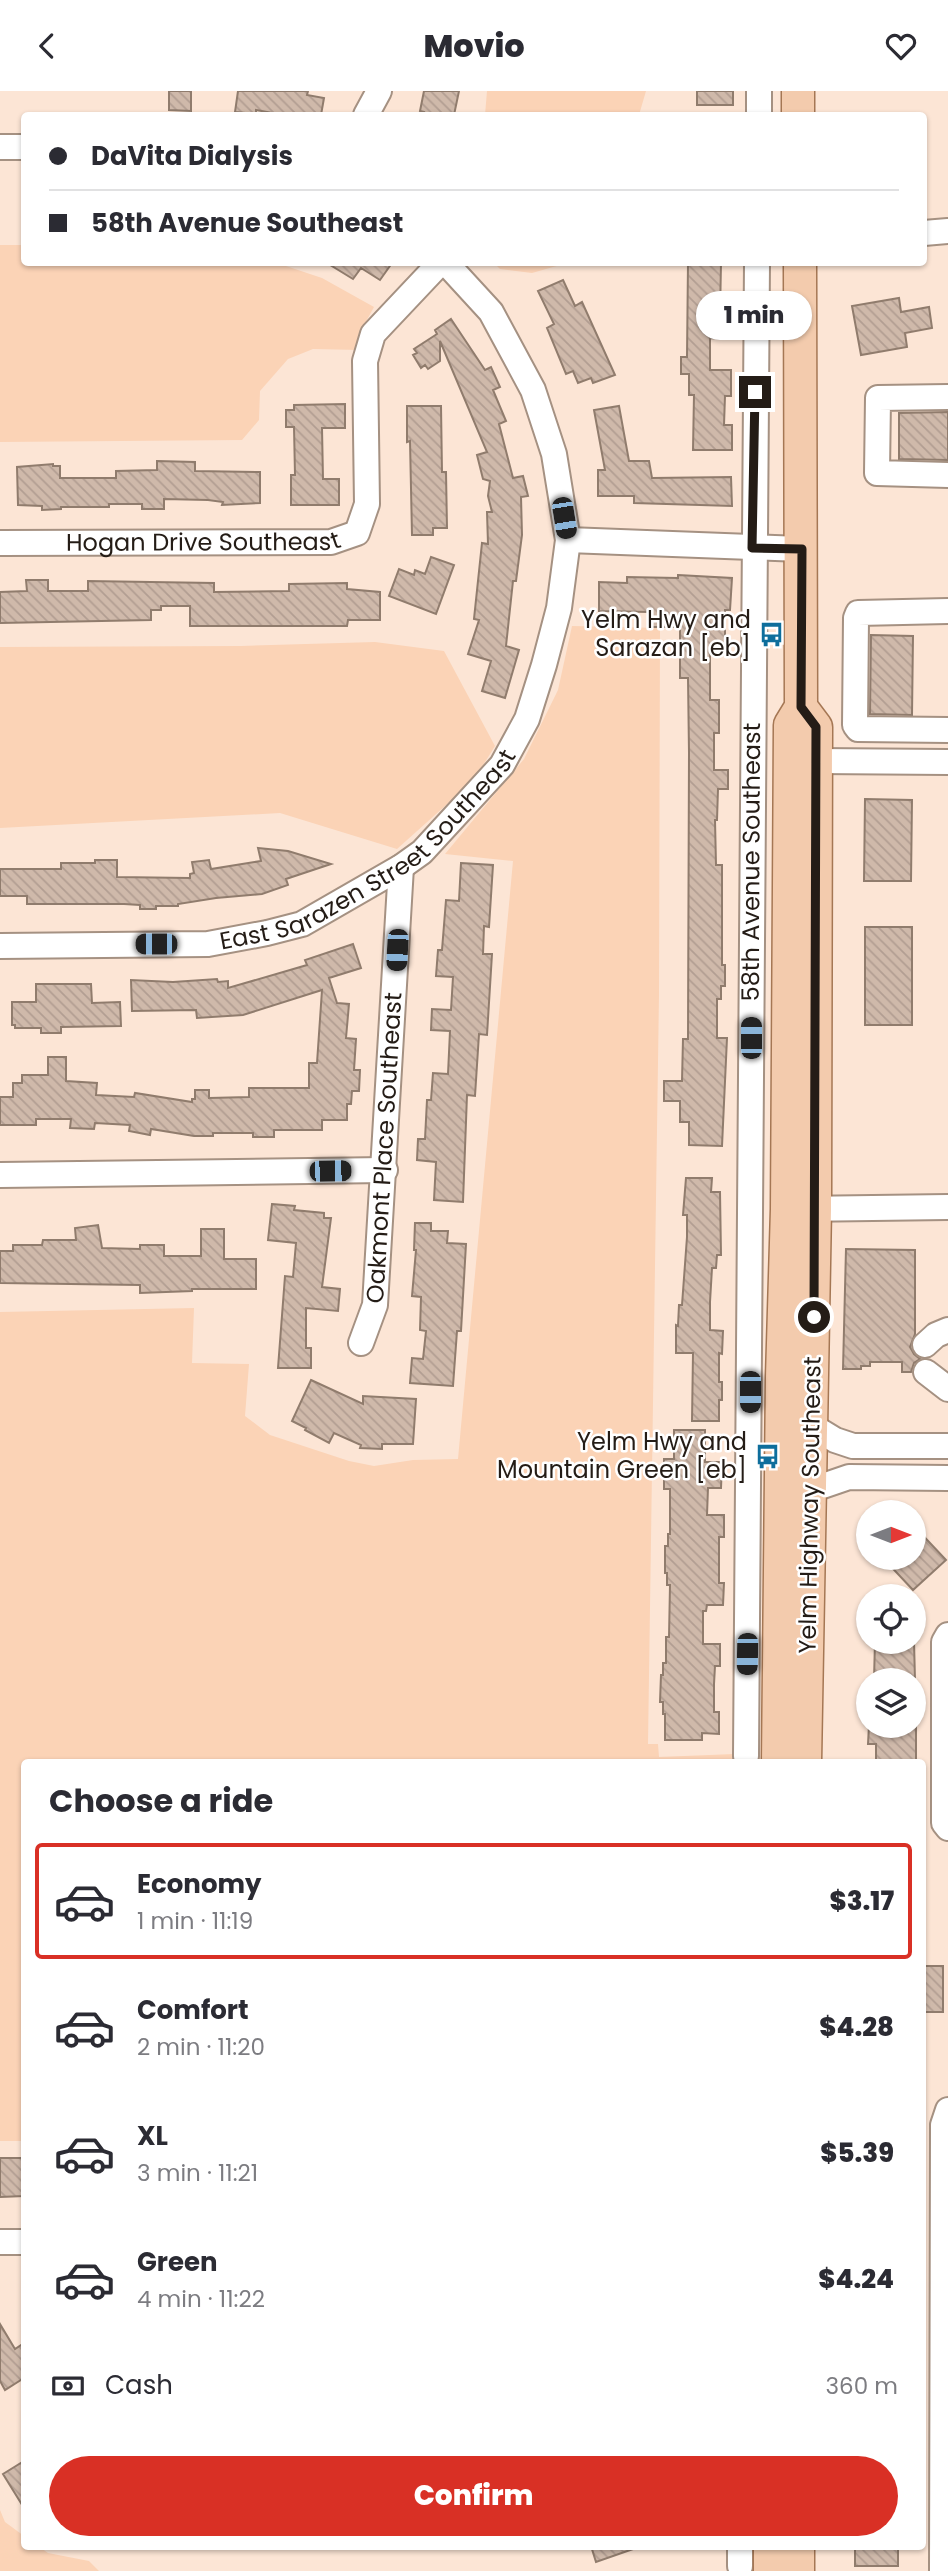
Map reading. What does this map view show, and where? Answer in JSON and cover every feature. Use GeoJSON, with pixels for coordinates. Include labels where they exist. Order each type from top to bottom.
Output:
{"type":"FeatureCollection","features":[{"type":"Feature","properties":{"kind":"main road"},"geometry":{"type":"LineString","coordinates":[[798,91],[798,112]]}},
{"type":"Feature","properties":{"kind":"main road","name":"Yelm Highway Southeast"},"geometry":{"type":"LineString","coordinates":[[800,266],[801,707],[790,726],[801,1209],[812,1426],[805,1759]]}},
{"type":"Feature","properties":{"kind":"main road","name":"Yelm Highway Southeast"},"geometry":{"type":"LineString","coordinates":[[757,1759],[782,1377],[801,1209],[816,727],[801,707]]}},
{"type":"Feature","properties":{"kind":"main road"},"geometry":{"type":"LineString","coordinates":[[750,2561],[765,2550]]}},
{"type":"Feature","properties":{"kind":"main road"},"geometry":{"type":"LineString","coordinates":[[798,2550],[798,2571]]}},
{"type":"Feature","properties":{"kind":"street"},"geometry":{"type":"LineString","coordinates":[[368,112],[379,91]]}},
{"type":"Feature","properties":{"kind":"street"},"geometry":{"type":"LineString","coordinates":[[759,91],[759,112]]}},
{"type":"Feature","properties":{"kind":"street"},"geometry":{"type":"LineString","coordinates":[[0,147],[21,147]]}},
{"type":"Feature","properties":{"kind":"street"},"geometry":{"type":"LineString","coordinates":[[927,233],[948,232]]}},
{"type":"Feature","properties":{"kind":"street","name":"Hogan Drive Southeast"},"geometry":{"type":"LineString","coordinates":[[0,543],[331,542],[357,533],[367,504],[365,361],[373,334],[437,266]]}},
{"type":"Feature","properties":{"kind":"street","name":"East Sarazen Street Southeast"},"geometry":{"type":"LineString","coordinates":[[0,946],[208,944],[302,924],[422,852],[502,765],[527,719],[544,666],[559,608],[568,540],[554,454],[533,390],[491,312],[449,266]]}},
{"type":"Feature","properties":{"kind":"street","name":"58th Avenue Southeast"},"geometry":{"type":"LineString","coordinates":[[757,266],[752,548],[749,1501],[757,1759]]}},
{"type":"Feature","properties":{"kind":"street"},"geometry":{"type":"LineString","coordinates":[[948,397],[878,398],[877,473],[948,475]]}},
{"type":"Feature","properties":{"kind":"street"},"geometry":{"type":"LineString","coordinates":[[568,540],[802,549]]}},
{"type":"Feature","properties":{"kind":"street"},"geometry":{"type":"LineString","coordinates":[[948,611],[858,613],[855,712],[855,725],[858,729],[948,730]]}},
{"type":"Feature","properties":{"kind":"street"},"geometry":{"type":"LineString","coordinates":[[816,761],[948,764],[948,745]]}},
{"type":"Feature","properties":{"kind":"street","name":"Oakmont Place Southeast"},"geometry":{"type":"LineString","coordinates":[[361,1343],[375,1305],[401,867]]}},
{"type":"Feature","properties":{"kind":"street"},"geometry":{"type":"LineString","coordinates":[[0,1175],[385,1170]]}},
{"type":"Feature","properties":{"kind":"street"},"geometry":{"type":"LineString","coordinates":[[801,1209],[948,1207]]}},
{"type":"Feature","properties":{"kind":"street"},"geometry":{"type":"LineString","coordinates":[[925,1345],[936,1335],[948,1330]]}},
{"type":"Feature","properties":{"kind":"street"},"geometry":{"type":"LineString","coordinates":[[926,1372],[948,1389]]}},
{"type":"Feature","properties":{"kind":"street"},"geometry":{"type":"LineString","coordinates":[[812,1426],[835,1440],[853,1446],[948,1446]]}},
{"type":"Feature","properties":{"kind":"street"},"geometry":{"type":"LineString","coordinates":[[811,1490],[849,1477],[948,1478]]}},
{"type":"Feature","properties":{"kind":"street"},"geometry":{"type":"LineString","coordinates":[[948,1635],[944,1642],[944,1823],[948,1828]]}},
{"type":"Feature","properties":{"kind":"street"},"geometry":{"type":"LineString","coordinates":[[942,2571],[945,2467],[937,2239],[943,2125],[948,2110]]}},
{"type":"Feature","properties":{"kind":"street"},"geometry":{"type":"LineString","coordinates":[[0,2242],[21,2242]]}},
{"type":"Feature","properties":{"kind":"shaded area"},"geometry":{"type":"Polygon","coordinates":[[[487,91],[646,91],[640,112],[485,112],[487,91]]]}},
{"type":"Feature","properties":{"kind":"shaded area"},"geometry":{"type":"Polygon","coordinates":[[[0,245],[21,245],[21,266],[286,266],[322,278],[374,307],[363,327],[359,350],[313,349],[288,359],[260,391],[259,420],[242,440],[0,442],[0,245]]]}},
{"type":"Feature","properties":{"kind":"shaded area"},"geometry":{"type":"Polygon","coordinates":[[[497,266],[556,266],[532,273],[500,269],[497,266]]]}},
{"type":"Feature","properties":{"kind":"shaded area"},"geometry":{"type":"Polygon","coordinates":[[[572,626],[660,628],[659,994],[648,1744],[658,1744],[659,1757],[760,1753],[760,1759],[21,1759],[21,2141],[0,2141],[0,1312],[194,1308],[192,1363],[249,1364],[245,1416],[270,1435],[349,1461],[374,1466],[413,1460],[458,1459],[513,861],[445,854],[524,759],[558,690],[572,626]]]}},
{"type":"Feature","properties":{"kind":"shaded area"},"geometry":{"type":"Polygon","coordinates":[[[375,642],[444,651],[495,746],[474,780],[397,849],[280,813],[0,828],[0,647],[241,646],[375,642]]]}},
{"type":"Feature","properties":{"kind":"shaded area"},"geometry":{"type":"Polygon","coordinates":[[[0,2510],[5,2522],[21,2534],[21,2550],[44,2550],[89,2561],[99,2571],[0,2571],[0,2510]]]}},
{"type":"Feature","properties":{"kind":"building"},"geometry":{"type":"Polygon","coordinates":[[[169,91],[191,91],[191,111],[169,110],[169,91]]]}},
{"type":"Feature","properties":{"kind":"building"},"geometry":{"type":"Polygon","coordinates":[[[238,91],[308,91],[307,95],[324,98],[322,112],[235,112],[238,91]]]}},
{"type":"Feature","properties":{"kind":"building"},"geometry":{"type":"Polygon","coordinates":[[[424,91],[459,91],[455,112],[420,111],[424,91]]]}},
{"type":"Feature","properties":{"kind":"building"},"geometry":{"type":"Polygon","coordinates":[[[697,91],[733,91],[733,105],[697,105],[697,91]]]}},
{"type":"Feature","properties":{"kind":"building"},"geometry":{"type":"Polygon","coordinates":[[[332,266],[390,266],[380,280],[361,268],[353,279],[332,266]]]}},
{"type":"Feature","properties":{"kind":"building"},"geometry":{"type":"Polygon","coordinates":[[[688,266],[721,266],[720,316],[733,316],[733,339],[710,338],[710,370],[731,370],[731,396],[725,396],[724,425],[732,425],[732,450],[693,450],[694,395],[689,395],[689,374],[681,374],[681,357],[687,357],[688,266]]]}},
{"type":"Feature","properties":{"kind":"building"},"geometry":{"type":"Polygon","coordinates":[[[563,280],[575,306],[582,302],[615,375],[593,383],[591,378],[578,383],[573,371],[566,374],[547,328],[554,324],[538,291],[563,280]]]}},
{"type":"Feature","properties":{"kind":"building"},"geometry":{"type":"Polygon","coordinates":[[[899,298],[901,312],[929,307],[932,328],[905,333],[907,347],[861,355],[852,306],[899,298]]]}},
{"type":"Feature","properties":{"kind":"building"},"geometry":{"type":"Polygon","coordinates":[[[451,319],[485,370],[491,367],[500,387],[493,390],[506,421],[499,424],[513,478],[523,476],[528,496],[521,497],[522,535],[516,581],[513,581],[506,646],[519,650],[505,698],[482,691],[491,661],[468,654],[479,620],[474,619],[482,543],[488,544],[487,512],[492,512],[488,496],[490,481],[483,479],[477,455],[487,452],[440,341],[440,361],[428,369],[425,365],[421,368],[413,355],[417,353],[414,349],[437,334],[435,330],[451,319]]]}},
{"type":"Feature","properties":{"kind":"building"},"geometry":{"type":"Polygon","coordinates":[[[345,404],[345,428],[322,428],[323,479],[339,479],[339,505],[291,505],[291,475],[295,475],[294,427],[286,427],[286,410],[294,410],[294,405],[345,404]]]}},
{"type":"Feature","properties":{"kind":"building"},"geometry":{"type":"Polygon","coordinates":[[[407,406],[441,406],[442,472],[446,472],[447,528],[433,528],[433,535],[412,535],[407,406]]]}},
{"type":"Feature","properties":{"kind":"building"},"geometry":{"type":"Polygon","coordinates":[[[619,406],[629,461],[649,461],[652,478],[731,477],[732,506],[634,503],[634,496],[598,496],[598,470],[605,470],[594,410],[619,406]]]}},
{"type":"Feature","properties":{"kind":"building"},"geometry":{"type":"Polygon","coordinates":[[[948,412],[948,460],[899,459],[899,413],[948,412]]]}},
{"type":"Feature","properties":{"kind":"building"},"geometry":{"type":"Polygon","coordinates":[[[157,461],[195,462],[195,471],[260,472],[260,503],[222,505],[223,502],[208,500],[164,499],[164,509],[142,509],[142,504],[42,510],[42,506],[18,505],[17,467],[53,464],[60,466],[60,478],[116,478],[116,471],[157,470],[157,461]]]}},
{"type":"Feature","properties":{"kind":"building"},"geometry":{"type":"Polygon","coordinates":[[[431,557],[454,565],[436,614],[389,596],[399,569],[414,575],[415,570],[425,574],[431,557]]]}},
{"type":"Feature","properties":{"kind":"building"},"geometry":{"type":"Polygon","coordinates":[[[678,575],[732,578],[730,610],[725,610],[725,653],[710,653],[710,700],[719,700],[719,733],[714,733],[714,770],[728,770],[728,789],[718,789],[715,820],[716,865],[722,865],[722,965],[725,965],[725,986],[721,986],[721,999],[717,999],[717,1038],[727,1038],[722,1146],[689,1145],[689,1122],[680,1122],[680,1101],[664,1101],[664,1081],[682,1081],[683,1039],[688,1039],[688,678],[680,678],[680,627],[649,627],[649,612],[599,611],[599,582],[627,583],[627,577],[678,578],[678,575]]]}},
{"type":"Feature","properties":{"kind":"building"},"geometry":{"type":"Polygon","coordinates":[[[26,580],[48,580],[48,591],[88,591],[88,581],[214,583],[214,592],[289,591],[289,584],[347,583],[347,589],[380,592],[380,620],[348,620],[347,626],[190,626],[190,606],[161,606],[161,610],[151,610],[151,620],[0,623],[0,592],[27,591],[26,580]]]}},
{"type":"Feature","properties":{"kind":"building"},"geometry":{"type":"Polygon","coordinates":[[[871,635],[913,636],[912,715],[870,714],[871,635]]]}},
{"type":"Feature","properties":{"kind":"building"},"geometry":{"type":"Polygon","coordinates":[[[865,799],[912,800],[911,881],[864,881],[865,799]]]}},
{"type":"Feature","properties":{"kind":"building"},"geometry":{"type":"Polygon","coordinates":[[[258,848],[288,851],[331,864],[286,879],[288,885],[262,894],[216,898],[178,906],[156,906],[156,909],[140,909],[140,905],[124,904],[27,904],[27,896],[0,896],[0,869],[61,869],[61,863],[117,860],[117,877],[190,878],[190,874],[194,873],[192,862],[209,860],[211,869],[261,861],[258,848]]]}},
{"type":"Feature","properties":{"kind":"building"},"geometry":{"type":"Polygon","coordinates":[[[461,863],[493,865],[489,927],[484,926],[483,954],[492,954],[487,1035],[479,1034],[475,1096],[467,1095],[463,1202],[434,1200],[436,1162],[417,1160],[418,1139],[425,1139],[427,1100],[431,1100],[433,1073],[448,1074],[450,1031],[431,1030],[432,1009],[451,1010],[453,977],[436,976],[438,950],[442,950],[446,900],[459,901],[461,863]]]}},
{"type":"Feature","properties":{"kind":"building"},"geometry":{"type":"Polygon","coordinates":[[[865,927],[912,927],[912,1025],[865,1025],[865,927]]]}},
{"type":"Feature","properties":{"kind":"building"},"geometry":{"type":"Polygon","coordinates":[[[353,944],[361,968],[329,978],[337,1003],[349,1004],[346,1038],[356,1039],[354,1070],[360,1070],[359,1091],[352,1091],[351,1104],[347,1104],[347,1120],[322,1120],[322,1130],[274,1130],[274,1137],[253,1137],[253,1133],[194,1136],[151,1129],[150,1135],[129,1131],[130,1125],[95,1123],[94,1129],[70,1128],[71,1119],[36,1119],[36,1125],[0,1125],[0,1097],[13,1097],[13,1083],[22,1083],[22,1075],[48,1075],[48,1057],[66,1057],[66,1081],[97,1083],[96,1095],[134,1097],[135,1093],[192,1102],[192,1099],[195,1099],[195,1090],[209,1090],[209,1098],[249,1097],[249,1088],[309,1088],[309,1063],[317,1063],[322,990],[243,1015],[197,1018],[196,1010],[132,1011],[131,980],[173,982],[217,979],[218,982],[228,981],[228,988],[307,965],[305,960],[353,944]]]}},
{"type":"Feature","properties":{"kind":"building"},"geometry":{"type":"Polygon","coordinates":[[[36,984],[91,984],[92,1003],[120,1002],[121,1026],[61,1027],[61,1033],[41,1033],[41,1028],[15,1028],[15,1025],[12,1025],[12,1002],[36,1002],[36,984]]]}},
{"type":"Feature","properties":{"kind":"building"},"geometry":{"type":"Polygon","coordinates":[[[686,1178],[712,1178],[711,1192],[720,1192],[721,1255],[717,1255],[716,1268],[712,1268],[710,1302],[710,1330],[723,1331],[722,1354],[719,1353],[722,1400],[719,1400],[719,1421],[692,1421],[693,1353],[676,1353],[676,1325],[678,1326],[679,1305],[682,1305],[687,1237],[687,1215],[683,1215],[686,1178]]]}},
{"type":"Feature","properties":{"kind":"building"},"geometry":{"type":"Polygon","coordinates":[[[272,1204],[295,1206],[294,1210],[324,1213],[324,1218],[331,1218],[322,1287],[340,1289],[338,1311],[306,1308],[306,1348],[311,1348],[311,1368],[278,1368],[285,1276],[293,1277],[296,1243],[268,1240],[272,1204]]]}},
{"type":"Feature","properties":{"kind":"building"},"geometry":{"type":"Polygon","coordinates":[[[415,1223],[431,1223],[431,1231],[448,1231],[447,1243],[466,1244],[461,1331],[457,1331],[453,1386],[410,1383],[412,1358],[423,1359],[426,1331],[420,1330],[421,1297],[412,1296],[416,1250],[415,1223]]]}},
{"type":"Feature","properties":{"kind":"building"},"geometry":{"type":"Polygon","coordinates":[[[98,1225],[102,1248],[140,1249],[140,1245],[164,1245],[164,1256],[201,1256],[201,1229],[224,1229],[224,1259],[256,1259],[256,1289],[192,1289],[140,1293],[140,1285],[0,1283],[0,1251],[13,1251],[13,1245],[42,1245],[43,1240],[76,1240],[75,1228],[98,1225]]]}},
{"type":"Feature","properties":{"kind":"building"},"geometry":{"type":"Polygon","coordinates":[[[846,1249],[915,1250],[915,1334],[910,1347],[920,1359],[914,1363],[911,1372],[902,1372],[902,1362],[870,1362],[870,1366],[861,1366],[861,1369],[843,1369],[846,1249]]]}},
{"type":"Feature","properties":{"kind":"building"},"geometry":{"type":"Polygon","coordinates":[[[311,1380],[363,1404],[363,1396],[416,1399],[413,1444],[382,1444],[382,1449],[360,1448],[361,1445],[334,1433],[329,1443],[305,1430],[306,1428],[292,1421],[311,1380]]]}},
{"type":"Feature","properties":{"kind":"building"},"geometry":{"type":"Polygon","coordinates":[[[674,1430],[705,1430],[705,1462],[722,1462],[721,1488],[708,1488],[707,1515],[724,1515],[724,1537],[719,1537],[719,1583],[724,1583],[723,1605],[707,1605],[706,1611],[703,1611],[703,1644],[720,1644],[720,1666],[715,1666],[714,1684],[714,1712],[719,1712],[719,1734],[702,1733],[702,1740],[665,1740],[665,1714],[663,1702],[660,1702],[661,1675],[663,1663],[666,1663],[666,1637],[669,1637],[670,1585],[667,1585],[665,1573],[665,1546],[668,1546],[670,1534],[670,1489],[664,1489],[664,1459],[674,1459],[674,1430]]]}},
{"type":"Feature","properties":{"kind":"building"},"geometry":{"type":"Polygon","coordinates":[[[926,1539],[946,1560],[920,1584],[907,1584],[894,1570],[926,1570],[926,1539]]]}},
{"type":"Feature","properties":{"kind":"building"},"geometry":{"type":"Polygon","coordinates":[[[875,1654],[914,1654],[915,1668],[874,1668],[875,1654]]]}},
{"type":"Feature","properties":{"kind":"building"},"geometry":{"type":"Polygon","coordinates":[[[868,1738],[916,1738],[916,1759],[876,1759],[876,1744],[868,1744],[868,1738]]]}},
{"type":"Feature","properties":{"kind":"building"},"geometry":{"type":"Polygon","coordinates":[[[926,1966],[943,1966],[943,2012],[926,2012],[926,1966]]]}},
{"type":"Feature","properties":{"kind":"building"},"geometry":{"type":"Polygon","coordinates":[[[0,2158],[21,2158],[21,2196],[0,2197],[0,2158]]]}},
{"type":"Feature","properties":{"kind":"building"},"geometry":{"type":"Polygon","coordinates":[[[0,2324],[15,2349],[21,2345],[21,2380],[5,2390],[0,2381],[0,2324]]]}},
{"type":"Feature","properties":{"kind":"building"},"geometry":{"type":"Polygon","coordinates":[[[21,2463],[21,2503],[3,2474],[21,2463]]]}},
{"type":"Feature","properties":{"kind":"building"},"geometry":{"type":"Polygon","coordinates":[[[592,2550],[630,2550],[596,2562],[592,2550]]]}},
{"type":"Feature","properties":{"kind":"building"},"geometry":{"type":"Polygon","coordinates":[[[855,2550],[898,2550],[898,2566],[855,2566],[855,2550]]]}},
{"type":"Feature","properties":{"kind":"place","name":"Yelm Hwy and Sarazan [eb]"},"geometry":{"type":"Point","coordinates":[771,634]}},
{"type":"Feature","properties":{"kind":"place","name":"Yelm Hwy and Mountain Green [eb]"},"geometry":{"type":"Point","coordinates":[767,1456]}},
{"type":"Feature","properties":{"kind":"route"},"geometry":{"type":"LineString","coordinates":[[755,392],[752,548],[802,549],[801,707],[816,727],[814,1317]]}}]}
